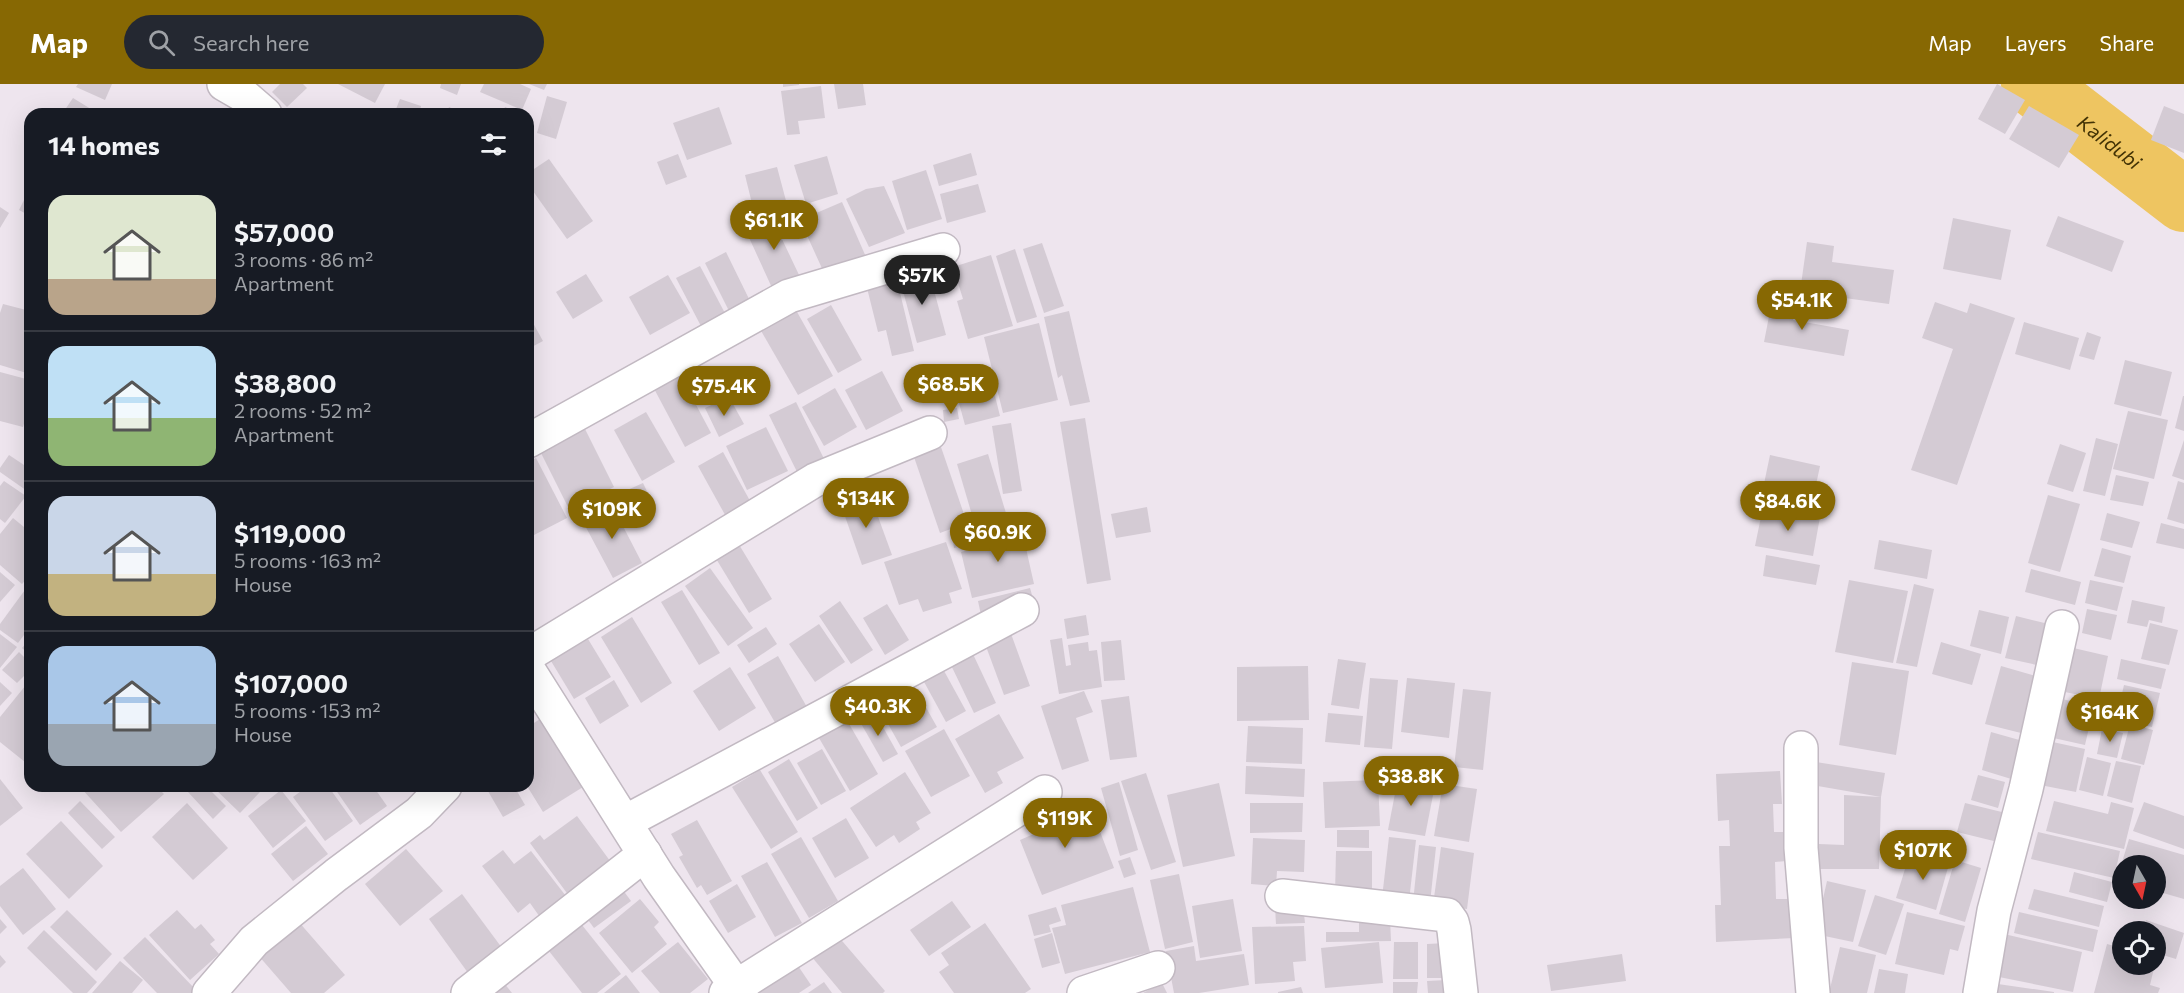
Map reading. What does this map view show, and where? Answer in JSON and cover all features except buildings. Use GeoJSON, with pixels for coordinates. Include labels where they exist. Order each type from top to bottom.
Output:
{"type":"FeatureCollection","features":[{"type":"Feature","properties":{"kind":"street"},"geometry":{"type":"LineString","coordinates":[[224,84],[243,95],[258,108]]}},
{"type":"Feature","properties":{"kind":"street"},"geometry":{"type":"LineString","coordinates":[[534,438],[789,296],[943,250]]}},
{"type":"Feature","properties":{"kind":"street"},"geometry":{"type":"LineString","coordinates":[[534,651],[815,480],[930,434]]}},
{"type":"Feature","properties":{"kind":"street"},"geometry":{"type":"LineString","coordinates":[[625,822],[1022,610]]}},
{"type":"Feature","properties":{"kind":"street"},"geometry":{"type":"LineString","coordinates":[[1980,993],[1994,911],[2026,789],[2062,627]]}},
{"type":"Feature","properties":{"kind":"street"},"geometry":{"type":"LineString","coordinates":[[534,692],[538,707],[625,822],[734,991],[1046,792]]}},
{"type":"Feature","properties":{"kind":"street"},"geometry":{"type":"LineString","coordinates":[[1801,748],[1801,848],[1813,993]]}},
{"type":"Feature","properties":{"kind":"street"},"geometry":{"type":"LineString","coordinates":[[209,993],[254,941],[336,875],[419,813],[439,792]]}},
{"type":"Feature","properties":{"kind":"street"},"geometry":{"type":"LineString","coordinates":[[468,993],[645,854]]}},
{"type":"Feature","properties":{"kind":"street"},"geometry":{"type":"LineString","coordinates":[[1282,896],[1446,915],[1452,922],[1454,930],[1461,993]]}},
{"type":"Feature","properties":{"kind":"street"},"geometry":{"type":"LineString","coordinates":[[1084,993],[1158,968]]}},
{"type":"Feature","properties":{"kind":"waterway","name":"Kalidubi"},"geometry":{"type":"LineString","coordinates":[[2033,84],[2184,200]]}}]}
